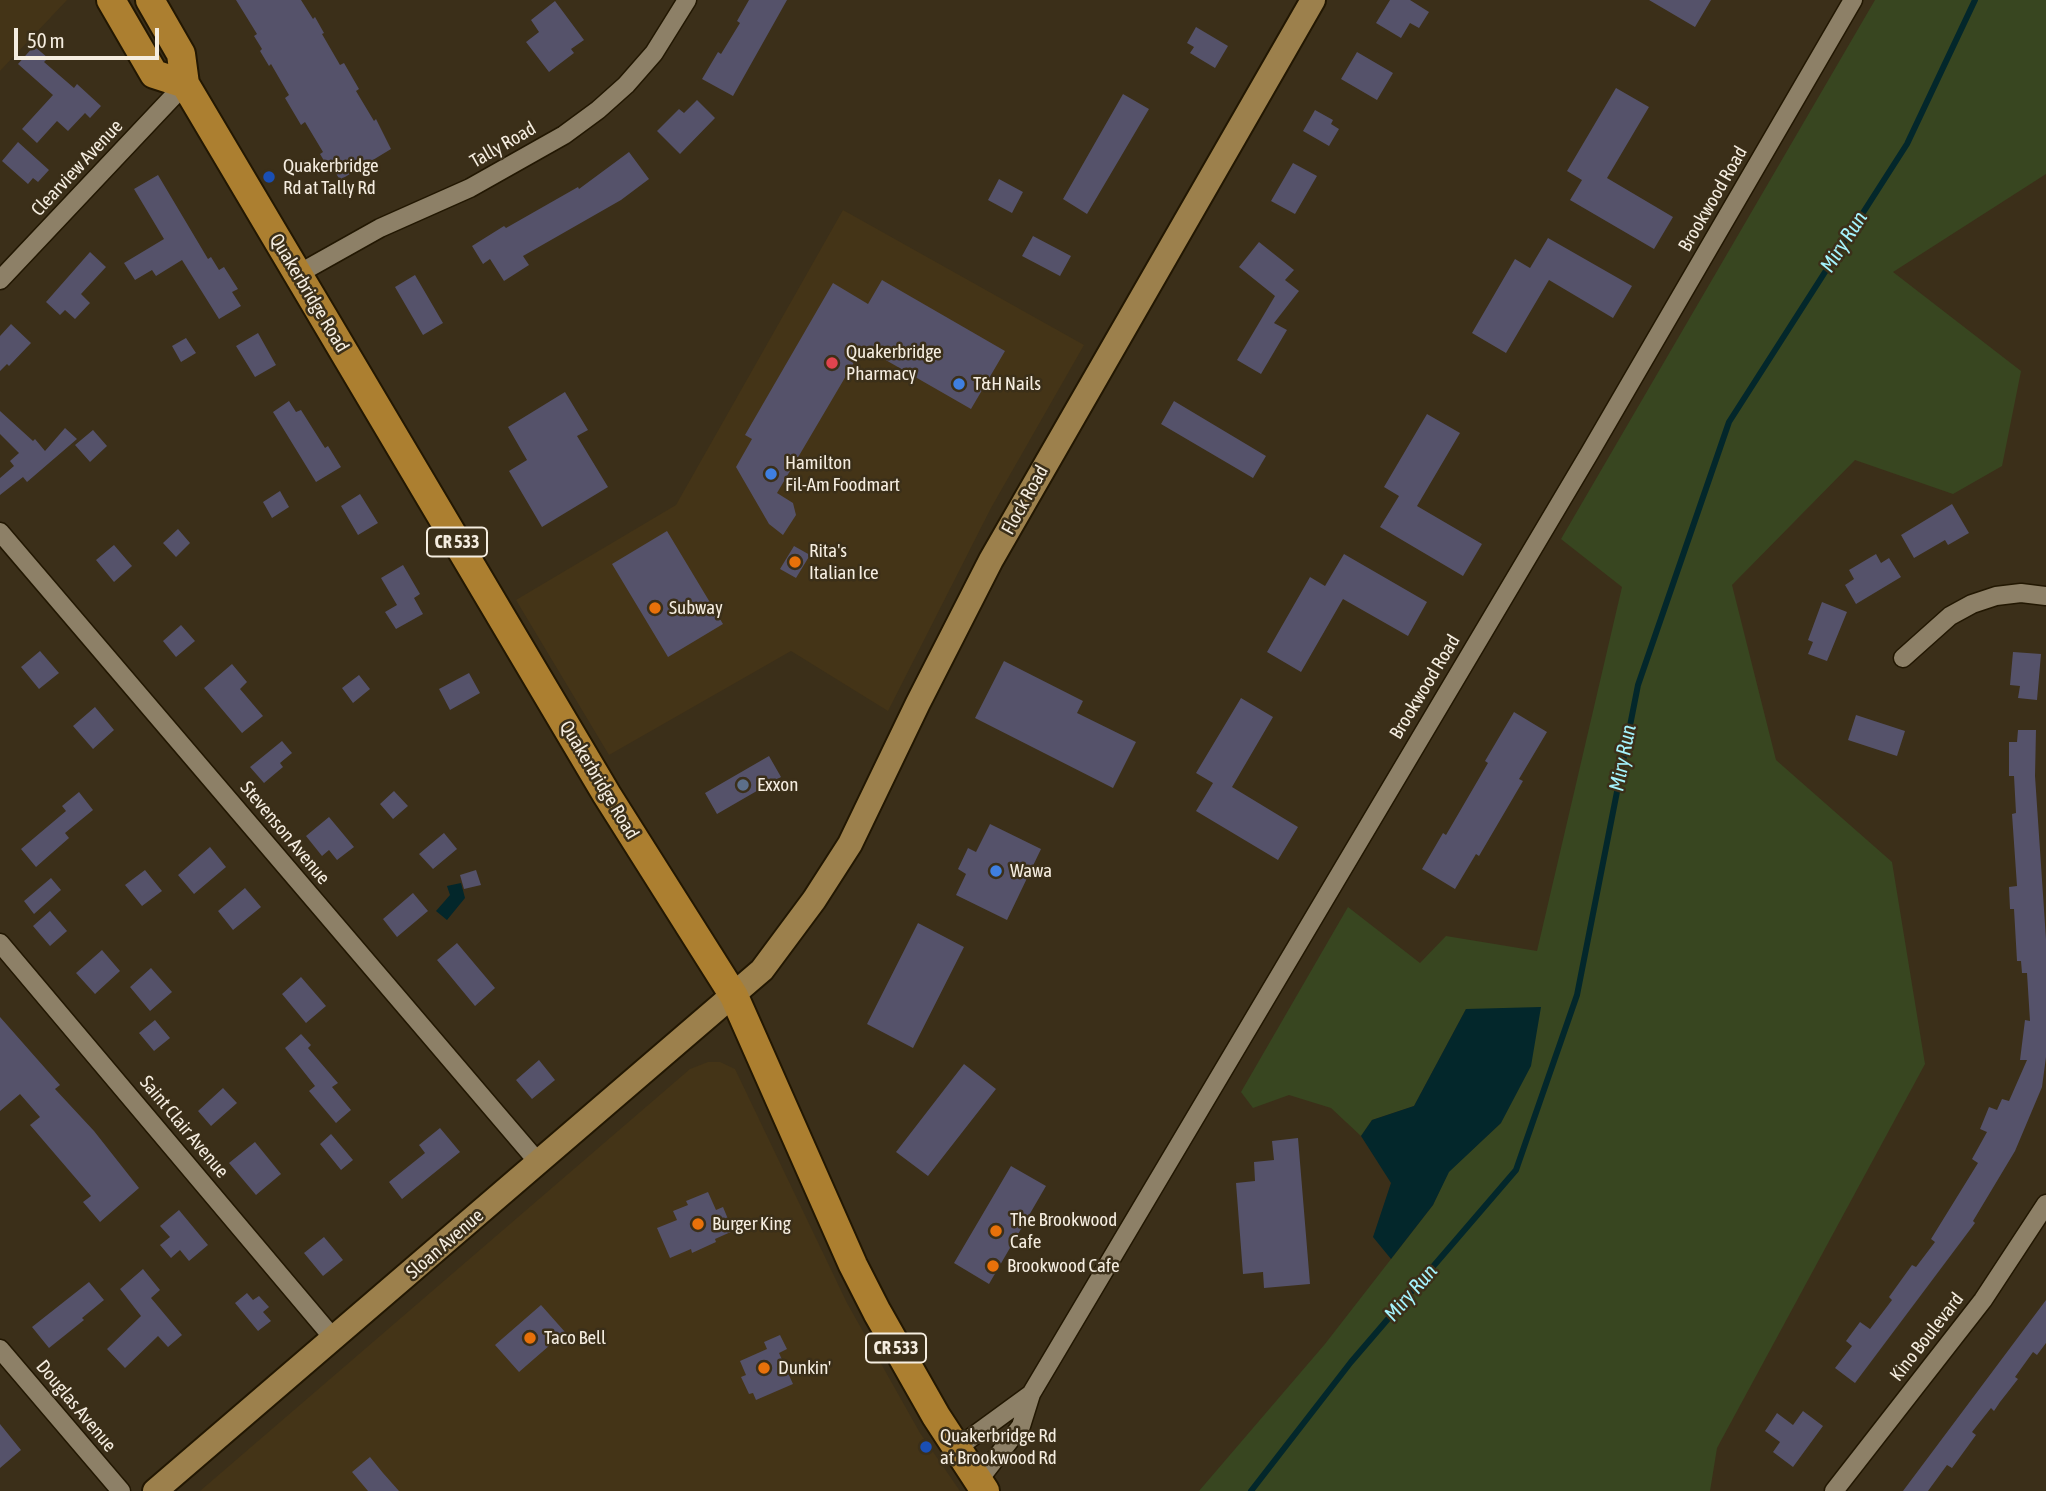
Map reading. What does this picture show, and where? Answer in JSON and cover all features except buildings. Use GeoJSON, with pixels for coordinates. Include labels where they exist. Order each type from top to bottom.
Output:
{"type":"FeatureCollection","features":[{"type":"Feature","properties":{"kind":"main road"},"geometry":{"type":"LineString","coordinates":[[111,0],[154,74],[185,84]]}},
{"type":"Feature","properties":{"kind":"main road","name":"Quakerbridge Road"},"geometry":{"type":"LineString","coordinates":[[150,0],[181,54],[185,84],[607,795],[734,996],[853,1265],[898,1352],[982,1486]]}},
{"type":"Feature","properties":{"kind":"main road","name":"Flock Road"},"geometry":{"type":"LineString","coordinates":[[734,996],[762,970],[814,900],[850,844],[991,560],[1313,0]]}},
{"type":"Feature","properties":{"kind":"main road","name":"Sloan Avenue"},"geometry":{"type":"LineString","coordinates":[[155,1491],[734,996]]}},
{"type":"Feature","properties":{"kind":"street","name":"Tally Road"},"geometry":{"type":"LineString","coordinates":[[298,274],[380,228],[470,188],[564,135],[626,85],[654,52],[687,0]]}},
{"type":"Feature","properties":{"kind":"street","name":"Brookwood Road"},"geometry":{"type":"LineString","coordinates":[[982,1486],[1021,1426],[1031,1394],[1589,454],[1853,0]]}},
{"type":"Feature","properties":{"kind":"street","name":"Clearview Avenue"},"geometry":{"type":"LineString","coordinates":[[0,280],[185,84]]}},
{"type":"Feature","properties":{"kind":"street","name":"Stevenson Avenue"},"geometry":{"type":"LineString","coordinates":[[0,532],[538,1162]]}},
{"type":"Feature","properties":{"kind":"street"},"geometry":{"type":"LineString","coordinates":[[1903,658],[1950,616],[1972,604],[1996,596],[2021,593],[2046,596]]}},
{"type":"Feature","properties":{"kind":"street","name":"Saint Clair Avenue"},"geometry":{"type":"LineString","coordinates":[[0,943],[334,1339]]}},
{"type":"Feature","properties":{"kind":"street","name":"Kino Boulevard"},"geometry":{"type":"LineString","coordinates":[[1834,1491],[1983,1300],[2046,1204]]}},
{"type":"Feature","properties":{"kind":"street","name":"Douglas Avenue"},"geometry":{"type":"LineString","coordinates":[[0,1349],[121,1491]]}},
{"type":"Feature","properties":{"kind":"street","name":"Brookwood Road"},"geometry":{"type":"LineString","coordinates":[[957,1448],[1031,1394]]}},
{"type":"Feature","properties":{"kind":"shaded area"},"geometry":{"type":"Polygon","coordinates":[[[0,0],[67,0],[0,71],[0,0]]]}},
{"type":"Feature","properties":{"kind":"shaded area"},"geometry":{"type":"Polygon","coordinates":[[[843,210],[1084,345],[991,508],[888,711],[791,651],[609,755],[516,600],[676,505],[843,210]]]}},
{"type":"Feature","properties":{"kind":"shaded area"},"geometry":{"type":"Polygon","coordinates":[[[708,1062],[720,1062],[735,1069],[847,1303],[920,1433],[960,1491],[200,1491],[690,1069],[708,1062]]]}},
{"type":"Feature","properties":{"kind":"green space"},"geometry":{"type":"Polygon","coordinates":[[[1875,0],[2046,0],[2046,174],[1893,272],[2021,371],[2002,466],[1953,494],[1855,460],[1732,585],[1776,760],[1892,862],[1925,1064],[1717,1448],[1710,1491],[1199,1491],[1325,1344],[1433,1205],[1448,1172],[1501,1123],[1466,1009],[1414,1106],[1372,1120],[1361,1136],[1331,1108],[1289,1095],[1253,1108],[1241,1092],[1348,907],[1420,963],[1446,936],[1537,951],[1622,587],[1561,539],[1875,0]]]}},
{"type":"Feature","properties":{"kind":"water"},"geometry":{"type":"Polygon","coordinates":[[[461,883],[465,898],[447,920],[436,911],[450,895],[447,886],[461,883]]]}},
{"type":"Feature","properties":{"kind":"water"},"geometry":{"type":"Polygon","coordinates":[[[1541,1007],[1531,1066],[1501,1123],[1449,1172],[1433,1205],[1391,1259],[1373,1237],[1391,1183],[1361,1136],[1372,1120],[1414,1106],[1466,1009],[1541,1007]]]}},
{"type":"Feature","properties":{"kind":"waterway","name":"Miry Run"},"geometry":{"type":"LineString","coordinates":[[1251,1491],[1351,1362],[1516,1170],[1577,995],[1638,685],[1729,422],[1907,144],[1975,0]]}},
{"type":"Feature","properties":{"kind":"place","name":"Quakerbridge Rd at Tally Rd"},"geometry":{"type":"Point","coordinates":[269,177]}},
{"type":"Feature","properties":{"kind":"place","name":"Quakerbridge Pharmacy"},"geometry":{"type":"Point","coordinates":[832,363]}},
{"type":"Feature","properties":{"kind":"place","name":"T&H Nails"},"geometry":{"type":"Point","coordinates":[959,384]}},
{"type":"Feature","properties":{"kind":"place","name":"Hamilton Fil-Am Foodmart"},"geometry":{"type":"Point","coordinates":[771,474]}},
{"type":"Feature","properties":{"kind":"place","name":"Rita's Italian Ice"},"geometry":{"type":"Point","coordinates":[795,562]}},
{"type":"Feature","properties":{"kind":"place","name":"Subway"},"geometry":{"type":"Point","coordinates":[655,608]}},
{"type":"Feature","properties":{"kind":"place","name":"Exxon"},"geometry":{"type":"Point","coordinates":[743,785]}},
{"type":"Feature","properties":{"kind":"place","name":"Wawa"},"geometry":{"type":"Point","coordinates":[996,871]}},
{"type":"Feature","properties":{"kind":"place","name":"Burger King"},"geometry":{"type":"Point","coordinates":[698,1224]}},
{"type":"Feature","properties":{"kind":"place","name":"The Brookwood Cafe"},"geometry":{"type":"Point","coordinates":[996,1231]}},
{"type":"Feature","properties":{"kind":"place","name":"Brookwood Cafe"},"geometry":{"type":"Point","coordinates":[993,1266]}},
{"type":"Feature","properties":{"kind":"place","name":"Taco Bell"},"geometry":{"type":"Point","coordinates":[530,1338]}},
{"type":"Feature","properties":{"kind":"place","name":"Dunkin'"},"geometry":{"type":"Point","coordinates":[764,1368]}},
{"type":"Feature","properties":{"kind":"place","name":"Quakerbridge Rd at Brookwood Rd"},"geometry":{"type":"Point","coordinates":[926,1447]}}]}
